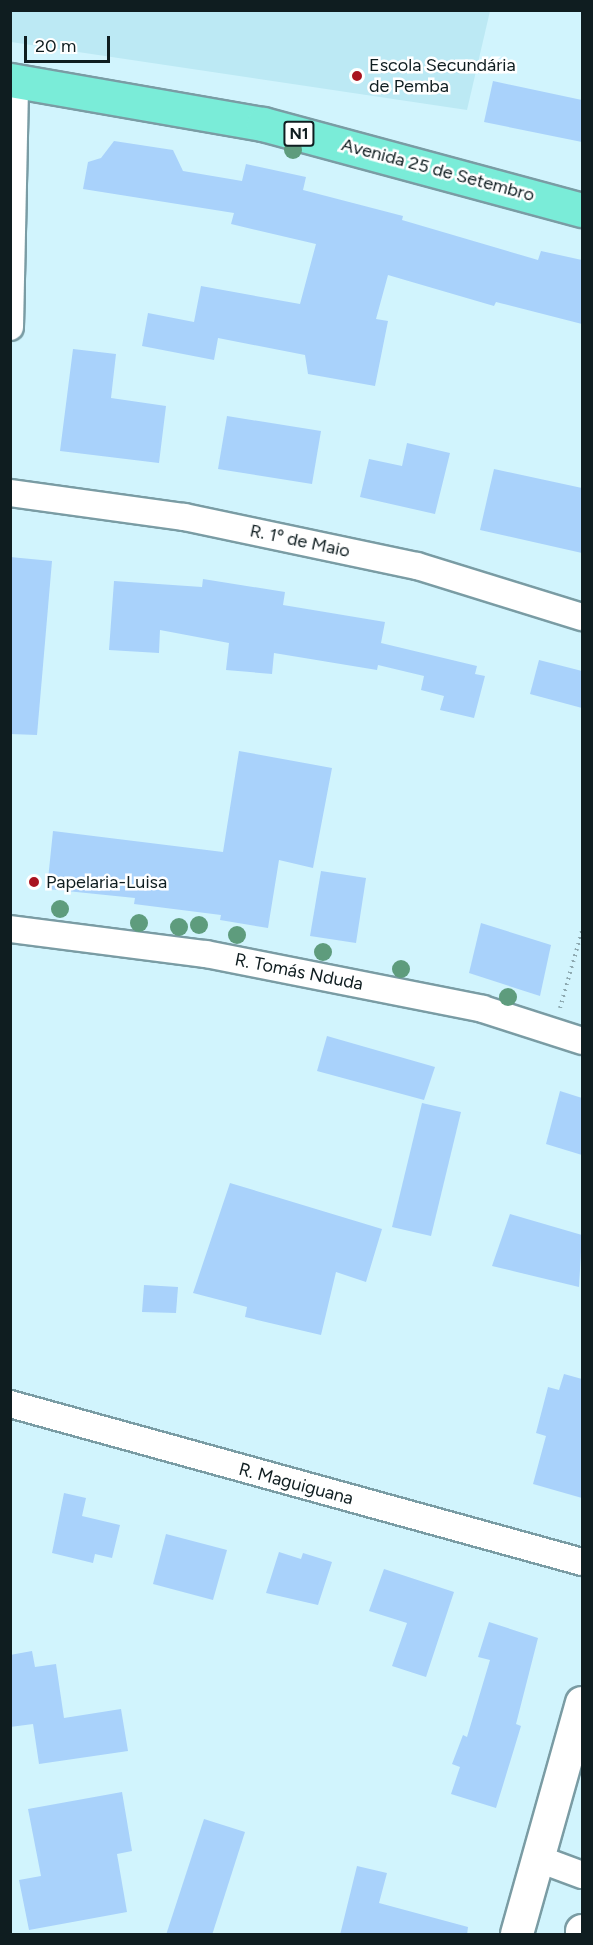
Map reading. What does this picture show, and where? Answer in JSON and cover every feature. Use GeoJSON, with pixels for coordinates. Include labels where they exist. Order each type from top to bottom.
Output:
{"type":"FeatureCollection","features":[{"type":"Feature","properties":{"kind":"highway","name":"Avenida 25 de Setembro"},"geometry":{"type":"LineString","coordinates":[[13,80],[263,124],[582,210]]}},
{"type":"Feature","properties":{"kind":"street"},"geometry":{"type":"LineString","coordinates":[[10,327],[13,80]]}},
{"type":"Feature","properties":{"kind":"street","name":"R. 1º de Maio"},"geometry":{"type":"LineString","coordinates":[[10,493],[184,517],[417,566],[582,617]]}},
{"type":"Feature","properties":{"kind":"street","name":"R. Tomás Nduda"},"geometry":{"type":"LineString","coordinates":[[10,929],[206,954],[483,1009],[582,1041]]}},
{"type":"Feature","properties":{"kind":"street","name":"R. Maguiguana"},"geometry":{"type":"LineString","coordinates":[[10,1404],[582,1562]]}},
{"type":"Feature","properties":{"kind":"street"},"geometry":{"type":"LineString","coordinates":[[518,1935],[582,1703]]}},
{"type":"Feature","properties":{"kind":"street"},"geometry":{"type":"LineString","coordinates":[[538,1859],[582,1875]]}},
{"type":"Feature","properties":{"kind":"path"},"geometry":{"type":"LineString","coordinates":[[554,1032],[582,931]]}},
{"type":"Feature","properties":{"kind":"shaded area","name":"Escola Secundária de Pemba"},"geometry":{"type":"Polygon","coordinates":[[[10,11],[490,11],[467,110],[11,42],[10,11]]]}},
{"type":"Feature","properties":{"kind":"building"},"geometry":{"type":"Polygon","coordinates":[[[493,81],[582,100],[582,142],[484,122],[493,81]]]}},
{"type":"Feature","properties":{"kind":"building"},"geometry":{"type":"Polygon","coordinates":[[[114,141],[173,150],[183,171],[242,181],[246,164],[306,177],[303,190],[403,216],[402,220],[538,260],[541,251],[582,260],[582,324],[496,302],[494,306],[388,275],[376,319],[388,321],[375,386],[308,374],[305,355],[218,338],[214,360],[142,346],[148,313],[194,322],[201,286],[300,304],[316,244],[231,224],[234,213],[83,189],[88,162],[101,158],[114,141]]]}},
{"type":"Feature","properties":{"kind":"building"},"geometry":{"type":"Polygon","coordinates":[[[73,349],[116,354],[111,398],[166,406],[159,463],[60,451],[73,349]]]}},
{"type":"Feature","properties":{"kind":"building"},"geometry":{"type":"Polygon","coordinates":[[[227,416],[321,431],[312,484],[218,469],[227,416]]]}},
{"type":"Feature","properties":{"kind":"building"},"geometry":{"type":"Polygon","coordinates":[[[407,443],[450,453],[435,514],[360,497],[369,459],[402,466],[407,443]]]}},
{"type":"Feature","properties":{"kind":"building"},"geometry":{"type":"Polygon","coordinates":[[[494,469],[582,488],[582,553],[480,530],[494,469]]]}},
{"type":"Feature","properties":{"kind":"building"},"geometry":{"type":"Polygon","coordinates":[[[10,557],[52,561],[37,735],[10,734],[10,557]]]}},
{"type":"Feature","properties":{"kind":"building"},"geometry":{"type":"Polygon","coordinates":[[[203,579],[285,592],[283,605],[385,622],[381,643],[477,666],[475,674],[485,676],[474,718],[440,710],[444,696],[421,690],[424,676],[378,665],[377,670],[274,653],[272,674],[226,670],[229,643],[160,630],[159,653],[109,650],[114,581],[202,587],[203,579]]]}},
{"type":"Feature","properties":{"kind":"building"},"geometry":{"type":"Polygon","coordinates":[[[539,660],[582,671],[582,708],[530,694],[539,660]]]}},
{"type":"Feature","properties":{"kind":"building"},"geometry":{"type":"Polygon","coordinates":[[[239,751],[332,768],[313,868],[279,860],[268,928],[220,920],[221,915],[134,904],[135,898],[47,889],[53,831],[223,852],[239,751]]]}},
{"type":"Feature","properties":{"kind":"building"},"geometry":{"type":"Polygon","coordinates":[[[321,871],[366,878],[356,943],[310,936],[321,871]]]}},
{"type":"Feature","properties":{"kind":"building"},"geometry":{"type":"Polygon","coordinates":[[[481,923],[551,945],[540,996],[469,973],[481,923]]]}},
{"type":"Feature","properties":{"kind":"building"},"geometry":{"type":"Polygon","coordinates":[[[327,1036],[435,1067],[424,1100],[317,1071],[327,1036]]]}},
{"type":"Feature","properties":{"kind":"building"},"geometry":{"type":"Polygon","coordinates":[[[560,1091],[582,1098],[582,1155],[546,1144],[560,1091]]]}},
{"type":"Feature","properties":{"kind":"building"},"geometry":{"type":"Polygon","coordinates":[[[422,1103],[461,1112],[431,1236],[392,1227],[422,1103]]]}},
{"type":"Feature","properties":{"kind":"building"},"geometry":{"type":"Polygon","coordinates":[[[230,1183],[382,1229],[366,1282],[336,1272],[321,1335],[245,1317],[247,1307],[193,1293],[230,1183]]]}},
{"type":"Feature","properties":{"kind":"building"},"geometry":{"type":"Polygon","coordinates":[[[510,1214],[582,1235],[579,1287],[492,1266],[510,1214]]]}},
{"type":"Feature","properties":{"kind":"building"},"geometry":{"type":"Polygon","coordinates":[[[144,1285],[178,1287],[176,1313],[142,1312],[144,1285]]]}},
{"type":"Feature","properties":{"kind":"building"},"geometry":{"type":"Polygon","coordinates":[[[564,1374],[582,1379],[582,1498],[533,1484],[546,1436],[536,1433],[548,1387],[559,1390],[564,1374]]]}},
{"type":"Feature","properties":{"kind":"building"},"geometry":{"type":"Polygon","coordinates":[[[64,1493],[86,1498],[82,1516],[120,1525],[112,1558],[95,1554],[93,1563],[52,1553],[64,1493]]]}},
{"type":"Feature","properties":{"kind":"building"},"geometry":{"type":"Polygon","coordinates":[[[166,1534],[227,1550],[213,1600],[153,1584],[166,1534]]]}},
{"type":"Feature","properties":{"kind":"building"},"geometry":{"type":"Polygon","coordinates":[[[279,1552],[301,1559],[303,1553],[332,1562],[318,1605],[266,1593],[279,1552]]]}},
{"type":"Feature","properties":{"kind":"building"},"geometry":{"type":"Polygon","coordinates":[[[384,1569],[454,1592],[426,1677],[392,1666],[407,1623],[369,1611],[384,1569]]]}},
{"type":"Feature","properties":{"kind":"building"},"geometry":{"type":"Polygon","coordinates":[[[489,1622],[538,1638],[516,1724],[521,1726],[496,1808],[451,1794],[460,1767],[452,1764],[463,1735],[467,1737],[490,1660],[478,1657],[489,1622]]]}},
{"type":"Feature","properties":{"kind":"building"},"geometry":{"type":"Polygon","coordinates":[[[32,1651],[35,1667],[56,1664],[64,1718],[121,1709],[128,1751],[39,1764],[33,1724],[10,1727],[10,1655],[32,1651]]]}},
{"type":"Feature","properties":{"kind":"building"},"geometry":{"type":"Polygon","coordinates":[[[122,1792],[132,1851],[117,1854],[127,1912],[29,1930],[19,1880],[41,1876],[28,1809],[122,1792]]]}},
{"type":"Feature","properties":{"kind":"building"},"geometry":{"type":"Polygon","coordinates":[[[204,1819],[245,1832],[212,1935],[166,1935],[204,1819]]]}},
{"type":"Feature","properties":{"kind":"building"},"geometry":{"type":"Polygon","coordinates":[[[357,1866],[387,1873],[379,1903],[468,1927],[467,1935],[340,1935],[357,1866]]]}},
{"type":"Feature","properties":{"kind":"place","name":"Escola Secundária de Pemba"},"geometry":{"type":"Point","coordinates":[357,76]}},
{"type":"Feature","properties":{"kind":"place","name":"Papelaria-Luisa"},"geometry":{"type":"Point","coordinates":[34,882]}}]}
